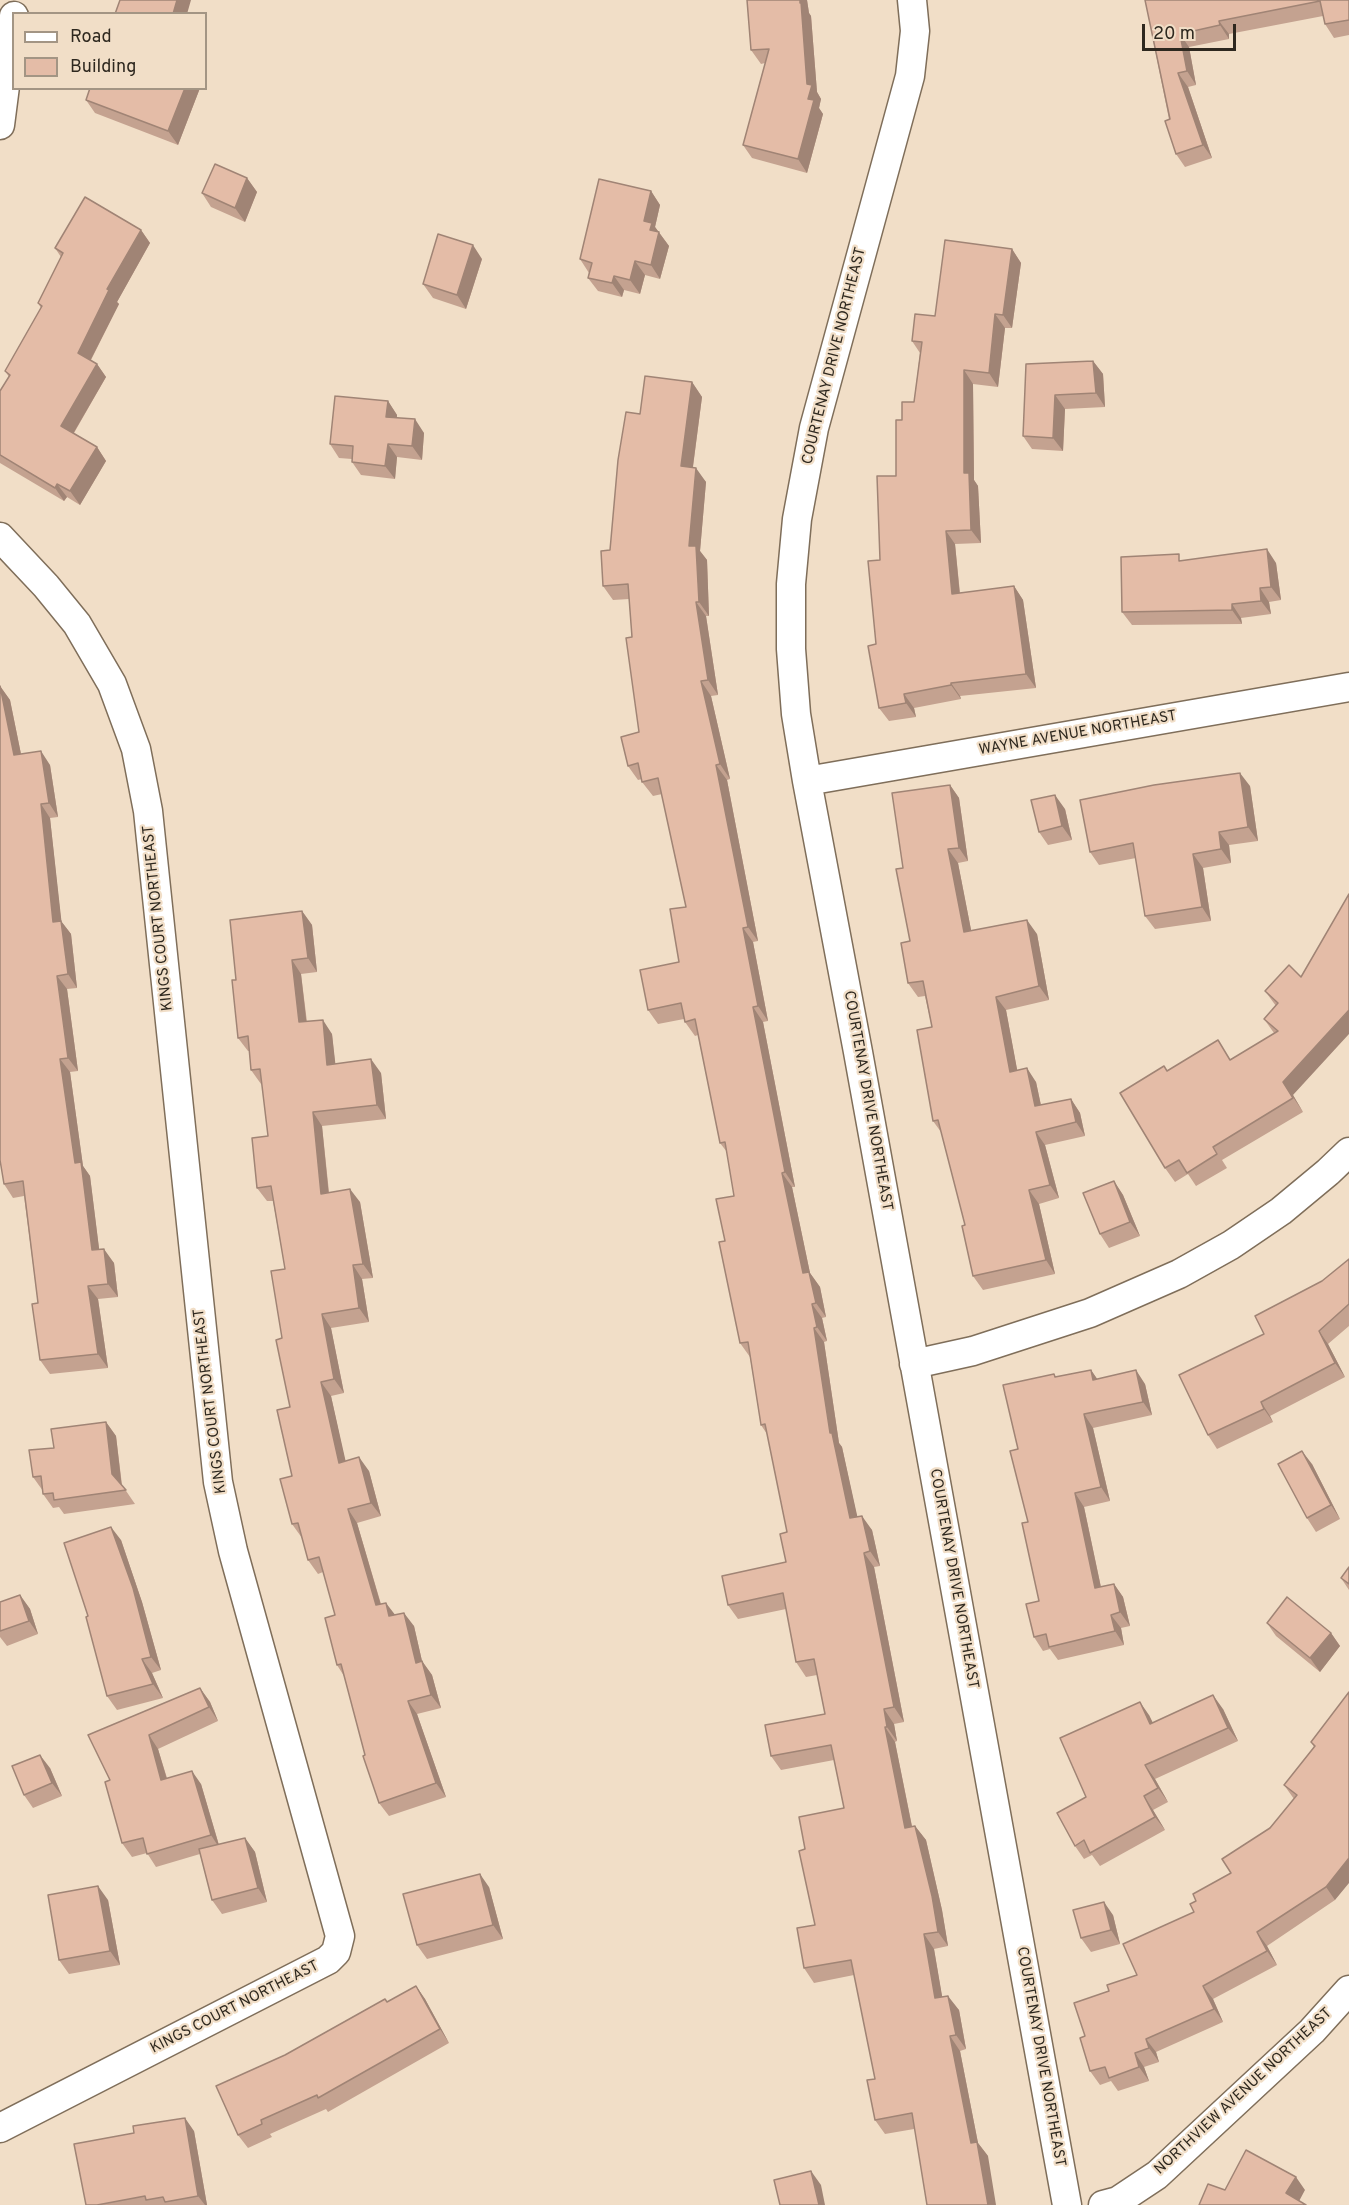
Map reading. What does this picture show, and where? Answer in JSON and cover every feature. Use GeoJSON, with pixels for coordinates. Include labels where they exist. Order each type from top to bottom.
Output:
{"type":"FeatureCollection","features":[{"type":"Feature","properties":{"kind":"street","name":"COURTENAY DRIVE NORTHEAST"},"geometry":{"type":"LineString","coordinates":[[912,0],[915,31],[910,76],[814,428],[797,519],[791,584],[791,649],[796,714],[807,781],[1067,2205]]}},
{"type":"Feature","properties":{"kind":"street"},"geometry":{"type":"LineString","coordinates":[[0,125],[12,31]]}},
{"type":"Feature","properties":{"kind":"street","name":"KINGS COURT NORTHEAST"},"geometry":{"type":"LineString","coordinates":[[0,537],[46,586],[76,624],[112,684],[136,749],[148,811],[218,1482],[233,1551],[340,1936],[336,1952],[328,1960],[0,2128]]}},
{"type":"Feature","properties":{"kind":"street","name":"WAYNE AVENUE NORTHEAST"},"geometry":{"type":"LineString","coordinates":[[807,781],[1349,687]]}},
{"type":"Feature","properties":{"kind":"street"},"geometry":{"type":"LineString","coordinates":[[914,1364],[973,1351],[1090,1312],[1179,1274],[1231,1245],[1281,1211],[1349,1152]]}},
{"type":"Feature","properties":{"kind":"street","name":"NORTHVIEW AVENUE NORTHEAST"},"geometry":{"type":"LineString","coordinates":[[1103,2205],[1118,2201],[1157,2175],[1312,2031],[1349,1990]]}},
{"type":"Feature","properties":{"kind":"building"},"geometry":{"type":"Polygon","coordinates":[[[120,0],[177,0],[174,12],[116,12],[120,0]]]}},
{"type":"Feature","properties":{"kind":"building"},"geometry":{"type":"Polygon","coordinates":[[[747,0],[800,0],[801,2],[807,84],[812,85],[808,99],[814,100],[798,159],[743,145],[769,49],[751,50],[747,0]]]}},
{"type":"Feature","properties":{"kind":"building"},"geometry":{"type":"Polygon","coordinates":[[[1145,0],[1349,0],[1349,20],[1325,24],[1320,1],[1219,21],[1220,25],[1180,34],[1187,71],[1178,73],[1203,145],[1176,154],[1165,121],[1170,119],[1145,0]]]}},
{"type":"Feature","properties":{"kind":"building"},"geometry":{"type":"Polygon","coordinates":[[[89,90],[184,90],[168,131],[86,100],[89,90]]]}},
{"type":"Feature","properties":{"kind":"building"},"geometry":{"type":"Polygon","coordinates":[[[215,164],[247,178],[235,208],[202,193],[215,164]]]}},
{"type":"Feature","properties":{"kind":"building"},"geometry":{"type":"Polygon","coordinates":[[[599,179],[651,191],[644,221],[652,223],[650,230],[659,232],[651,265],[635,261],[630,280],[614,276],[612,283],[588,278],[592,263],[580,259],[599,179]]]}},
{"type":"Feature","properties":{"kind":"building"},"geometry":{"type":"Polygon","coordinates":[[[85,197],[141,230],[107,289],[109,290],[78,353],[97,364],[61,426],[97,447],[70,491],[57,484],[55,488],[0,455],[0,391],[10,375],[5,371],[42,306],[38,303],[63,253],[55,248],[85,197]]]}},
{"type":"Feature","properties":{"kind":"building"},"geometry":{"type":"Polygon","coordinates":[[[438,234],[473,245],[457,295],[423,284],[438,234]]]}},
{"type":"Feature","properties":{"kind":"building"},"geometry":{"type":"Polygon","coordinates":[[[945,240],[1012,249],[1003,315],[995,314],[989,373],[964,370],[964,473],[969,473],[971,530],[946,531],[952,594],[1014,586],[1026,674],[951,683],[951,685],[904,694],[906,703],[879,708],[868,646],[876,644],[868,561],[880,560],[877,476],[896,476],[896,420],[902,420],[902,402],[914,402],[922,342],[912,341],[915,314],[935,316],[945,240]]]}},
{"type":"Feature","properties":{"kind":"building"},"geometry":{"type":"Polygon","coordinates":[[[1093,361],[1096,393],[1055,395],[1053,438],[1023,436],[1026,364],[1093,361]]]}},
{"type":"Feature","properties":{"kind":"building"},"geometry":{"type":"Polygon","coordinates":[[[645,376],[692,382],[681,466],[696,468],[689,546],[696,546],[699,602],[696,602],[708,680],[701,681],[720,764],[716,765],[748,927],[743,928],[758,1006],[753,1007],[785,1172],[782,1173],[803,1273],[809,1272],[816,1303],[812,1304],[817,1327],[814,1328],[830,1433],[832,1433],[850,1518],[862,1516],[870,1551],[864,1553],[894,1707],[884,1709],[887,1727],[885,1727],[905,1828],[915,1826],[938,1932],[924,1934],[935,1998],[948,1996],[956,2035],[950,2036],[971,2143],[977,2142],[988,2205],[927,2205],[912,2113],[875,2120],[867,2080],[875,2079],[851,1960],[804,1968],[797,1928],[815,1925],[799,1851],[805,1849],[799,1817],[844,1808],[831,1745],[771,1756],[765,1725],[825,1714],[814,1659],[796,1662],[783,1593],[728,1605],[722,1576],[786,1562],[780,1534],[787,1532],[765,1424],[761,1425],[748,1342],[740,1343],[719,1242],[725,1241],[716,1199],[734,1196],[725,1142],[720,1143],[695,1019],[685,1022],[681,1003],[648,1010],[640,970],[679,962],[670,909],[686,907],[658,778],[642,782],[638,763],[628,766],[621,737],[639,732],[626,638],[632,637],[628,584],[603,586],[601,551],[610,550],[618,460],[626,412],[640,414],[645,376]]]}},
{"type":"Feature","properties":{"kind":"building"},"geometry":{"type":"Polygon","coordinates":[[[335,396],[388,401],[386,417],[415,419],[412,446],[388,444],[385,466],[352,462],[353,446],[330,444],[335,396]]]}},
{"type":"Feature","properties":{"kind":"building"},"geometry":{"type":"Polygon","coordinates":[[[1267,549],[1271,587],[1260,588],[1261,601],[1232,604],[1232,610],[1122,612],[1121,557],[1179,554],[1179,561],[1267,549]]]}},
{"type":"Feature","properties":{"kind":"building"},"geometry":{"type":"Polygon","coordinates":[[[0,686],[14,755],[41,751],[49,803],[41,804],[53,922],[61,921],[68,974],[57,976],[68,1058],[60,1059],[75,1163],[81,1162],[92,1250],[104,1249],[108,1284],[88,1286],[98,1354],[40,1360],[32,1304],[38,1303],[23,1181],[4,1184],[0,1160],[0,686]]]}},
{"type":"Feature","properties":{"kind":"building"},"geometry":{"type":"Polygon","coordinates":[[[1240,773],[1248,827],[1219,832],[1221,849],[1193,854],[1202,907],[1145,916],[1133,843],[1090,852],[1080,800],[1154,785],[1240,773]]]}},
{"type":"Feature","properties":{"kind":"building"},"geometry":{"type":"Polygon","coordinates":[[[950,785],[959,848],[948,849],[964,932],[1027,920],[1039,986],[996,997],[1010,1072],[1027,1068],[1035,1106],[1071,1099],[1076,1122],[1036,1132],[1050,1185],[1029,1190],[1046,1260],[973,1276],[962,1226],[965,1225],[938,1120],[933,1121],[917,1030],[932,1027],[923,981],[908,983],[901,943],[910,941],[896,869],[903,868],[892,793],[950,785]]]}},
{"type":"Feature","properties":{"kind":"building"},"geometry":{"type":"Polygon","coordinates":[[[1055,795],[1062,826],[1039,832],[1031,800],[1055,795]]]}},
{"type":"Feature","properties":{"kind":"building"},"geometry":{"type":"Polygon","coordinates":[[[1349,894],[1349,1010],[1283,1082],[1293,1098],[1213,1147],[1217,1154],[1187,1173],[1179,1160],[1165,1168],[1120,1093],[1164,1066],[1167,1071],[1218,1040],[1230,1060],[1278,1031],[1264,1019],[1278,1003],[1265,991],[1289,965],[1301,977],[1349,894]]]}},
{"type":"Feature","properties":{"kind":"building"},"geometry":{"type":"Polygon","coordinates":[[[302,911],[308,958],[292,960],[299,1022],[323,1020],[327,1065],[371,1059],[377,1105],[313,1112],[321,1194],[350,1189],[363,1264],[353,1265],[359,1308],[322,1314],[334,1379],[321,1382],[339,1463],[359,1457],[371,1503],[348,1509],[376,1605],[386,1603],[389,1616],[404,1613],[416,1663],[422,1661],[431,1695],[408,1701],[436,1783],[379,1803],[363,1756],[365,1755],[341,1664],[337,1665],[325,1618],[335,1615],[319,1557],[308,1560],[298,1523],[292,1524],[280,1479],[292,1476],[277,1410],[290,1407],[276,1340],[282,1338],[271,1271],[285,1269],[271,1186],[257,1188],[252,1138],[268,1136],[260,1069],[251,1070],[248,1036],[238,1038],[232,980],[236,980],[230,920],[302,911]]]}},
{"type":"Feature","properties":{"kind":"building"},"geometry":{"type":"Polygon","coordinates":[[[1114,1181],[1130,1222],[1100,1234],[1083,1193],[1114,1181]]]}},
{"type":"Feature","properties":{"kind":"building"},"geometry":{"type":"Polygon","coordinates":[[[1349,1259],[1349,1304],[1319,1331],[1335,1363],[1261,1402],[1264,1409],[1208,1435],[1179,1375],[1264,1334],[1255,1316],[1322,1281],[1349,1259]]]}},
{"type":"Feature","properties":{"kind":"building"},"geometry":{"type":"Polygon","coordinates":[[[1091,1370],[1093,1380],[1136,1370],[1143,1402],[1084,1414],[1101,1487],[1075,1493],[1095,1588],[1114,1584],[1120,1612],[1111,1615],[1115,1631],[1049,1647],[1046,1634],[1034,1637],[1026,1604],[1039,1601],[1022,1523],[1028,1522],[1010,1451],[1018,1449],[1003,1385],[1054,1374],[1055,1377],[1091,1370]]]}},
{"type":"Feature","properties":{"kind":"building"},"geometry":{"type":"Polygon","coordinates":[[[106,1422],[112,1474],[126,1490],[54,1500],[53,1493],[43,1494],[41,1476],[33,1477],[29,1450],[54,1448],[51,1429],[106,1422]]]}},
{"type":"Feature","properties":{"kind":"building"},"geometry":{"type":"Polygon","coordinates":[[[1302,1451],[1331,1505],[1307,1518],[1278,1464],[1302,1451]]]}},
{"type":"Feature","properties":{"kind":"building"},"geometry":{"type":"Polygon","coordinates":[[[111,1527],[133,1588],[151,1657],[142,1659],[153,1684],[107,1696],[86,1617],[88,1616],[64,1543],[111,1527]]]}},
{"type":"Feature","properties":{"kind":"building"},"geometry":{"type":"Polygon","coordinates":[[[1349,1567],[1349,1584],[1341,1578],[1349,1567]]]}},
{"type":"Feature","properties":{"kind":"building"},"geometry":{"type":"Polygon","coordinates":[[[20,1595],[29,1621],[0,1631],[0,1602],[20,1595]]]}},
{"type":"Feature","properties":{"kind":"building"},"geometry":{"type":"Polygon","coordinates":[[[1287,1597],[1331,1633],[1310,1658],[1267,1623],[1287,1597]]]}},
{"type":"Feature","properties":{"kind":"building"},"geometry":{"type":"Polygon","coordinates":[[[200,1688],[209,1707],[149,1735],[161,1780],[192,1771],[211,1835],[147,1854],[143,1838],[122,1843],[105,1782],[110,1780],[88,1735],[200,1688]]]}},
{"type":"Feature","properties":{"kind":"building"},"geometry":{"type":"Polygon","coordinates":[[[1349,1692],[1349,1858],[1326,1887],[1257,1932],[1267,1951],[1203,1986],[1214,2009],[1146,2039],[1149,2048],[1135,2053],[1139,2067],[1109,2078],[1105,2067],[1090,2071],[1080,2038],[1085,2036],[1074,2003],[1109,1991],[1107,1985],[1137,1975],[1123,1944],[1194,1912],[1190,1904],[1196,1901],[1193,1894],[1231,1873],[1222,1859],[1270,1828],[1297,1795],[1284,1785],[1315,1746],[1311,1742],[1349,1692]]]}},
{"type":"Feature","properties":{"kind":"building"},"geometry":{"type":"Polygon","coordinates":[[[1213,1695],[1228,1728],[1145,1765],[1158,1788],[1144,1796],[1155,1817],[1090,1853],[1084,1840],[1075,1846],[1057,1813],[1086,1797],[1060,1738],[1140,1702],[1150,1724],[1213,1695]]]}},
{"type":"Feature","properties":{"kind":"building"},"geometry":{"type":"Polygon","coordinates":[[[40,1755],[52,1783],[24,1795],[12,1766],[40,1755]]]}},
{"type":"Feature","properties":{"kind":"building"},"geometry":{"type":"Polygon","coordinates":[[[245,1838],[258,1888],[212,1900],[199,1849],[245,1838]]]}},
{"type":"Feature","properties":{"kind":"building"},"geometry":{"type":"Polygon","coordinates":[[[480,1874],[493,1925],[417,1945],[403,1894],[480,1874]]]}},
{"type":"Feature","properties":{"kind":"building"},"geometry":{"type":"Polygon","coordinates":[[[98,1886],[110,1951],[59,1960],[48,1895],[98,1886]]]}},
{"type":"Feature","properties":{"kind":"building"},"geometry":{"type":"Polygon","coordinates":[[[1104,1902],[1111,1930],[1081,1938],[1073,1910],[1104,1902]]]}},
{"type":"Feature","properties":{"kind":"building"},"geometry":{"type":"Polygon","coordinates":[[[416,1986],[440,2029],[318,2098],[317,2095],[261,2120],[262,2124],[238,2135],[216,2086],[285,2055],[385,1999],[387,2002],[416,1986]]]}},
{"type":"Feature","properties":{"kind":"building"},"geometry":{"type":"Polygon","coordinates":[[[185,2118],[198,2196],[165,2202],[163,2197],[146,2200],[145,2196],[86,2205],[74,2144],[134,2133],[133,2126],[185,2118]]]}},
{"type":"Feature","properties":{"kind":"building"},"geometry":{"type":"Polygon","coordinates":[[[1246,2150],[1296,2177],[1286,2193],[1306,2205],[1199,2205],[1208,2184],[1225,2190],[1246,2150]]]}},
{"type":"Feature","properties":{"kind":"building"},"geometry":{"type":"Polygon","coordinates":[[[811,2171],[819,2205],[780,2205],[774,2180],[811,2171]]]}}]}
